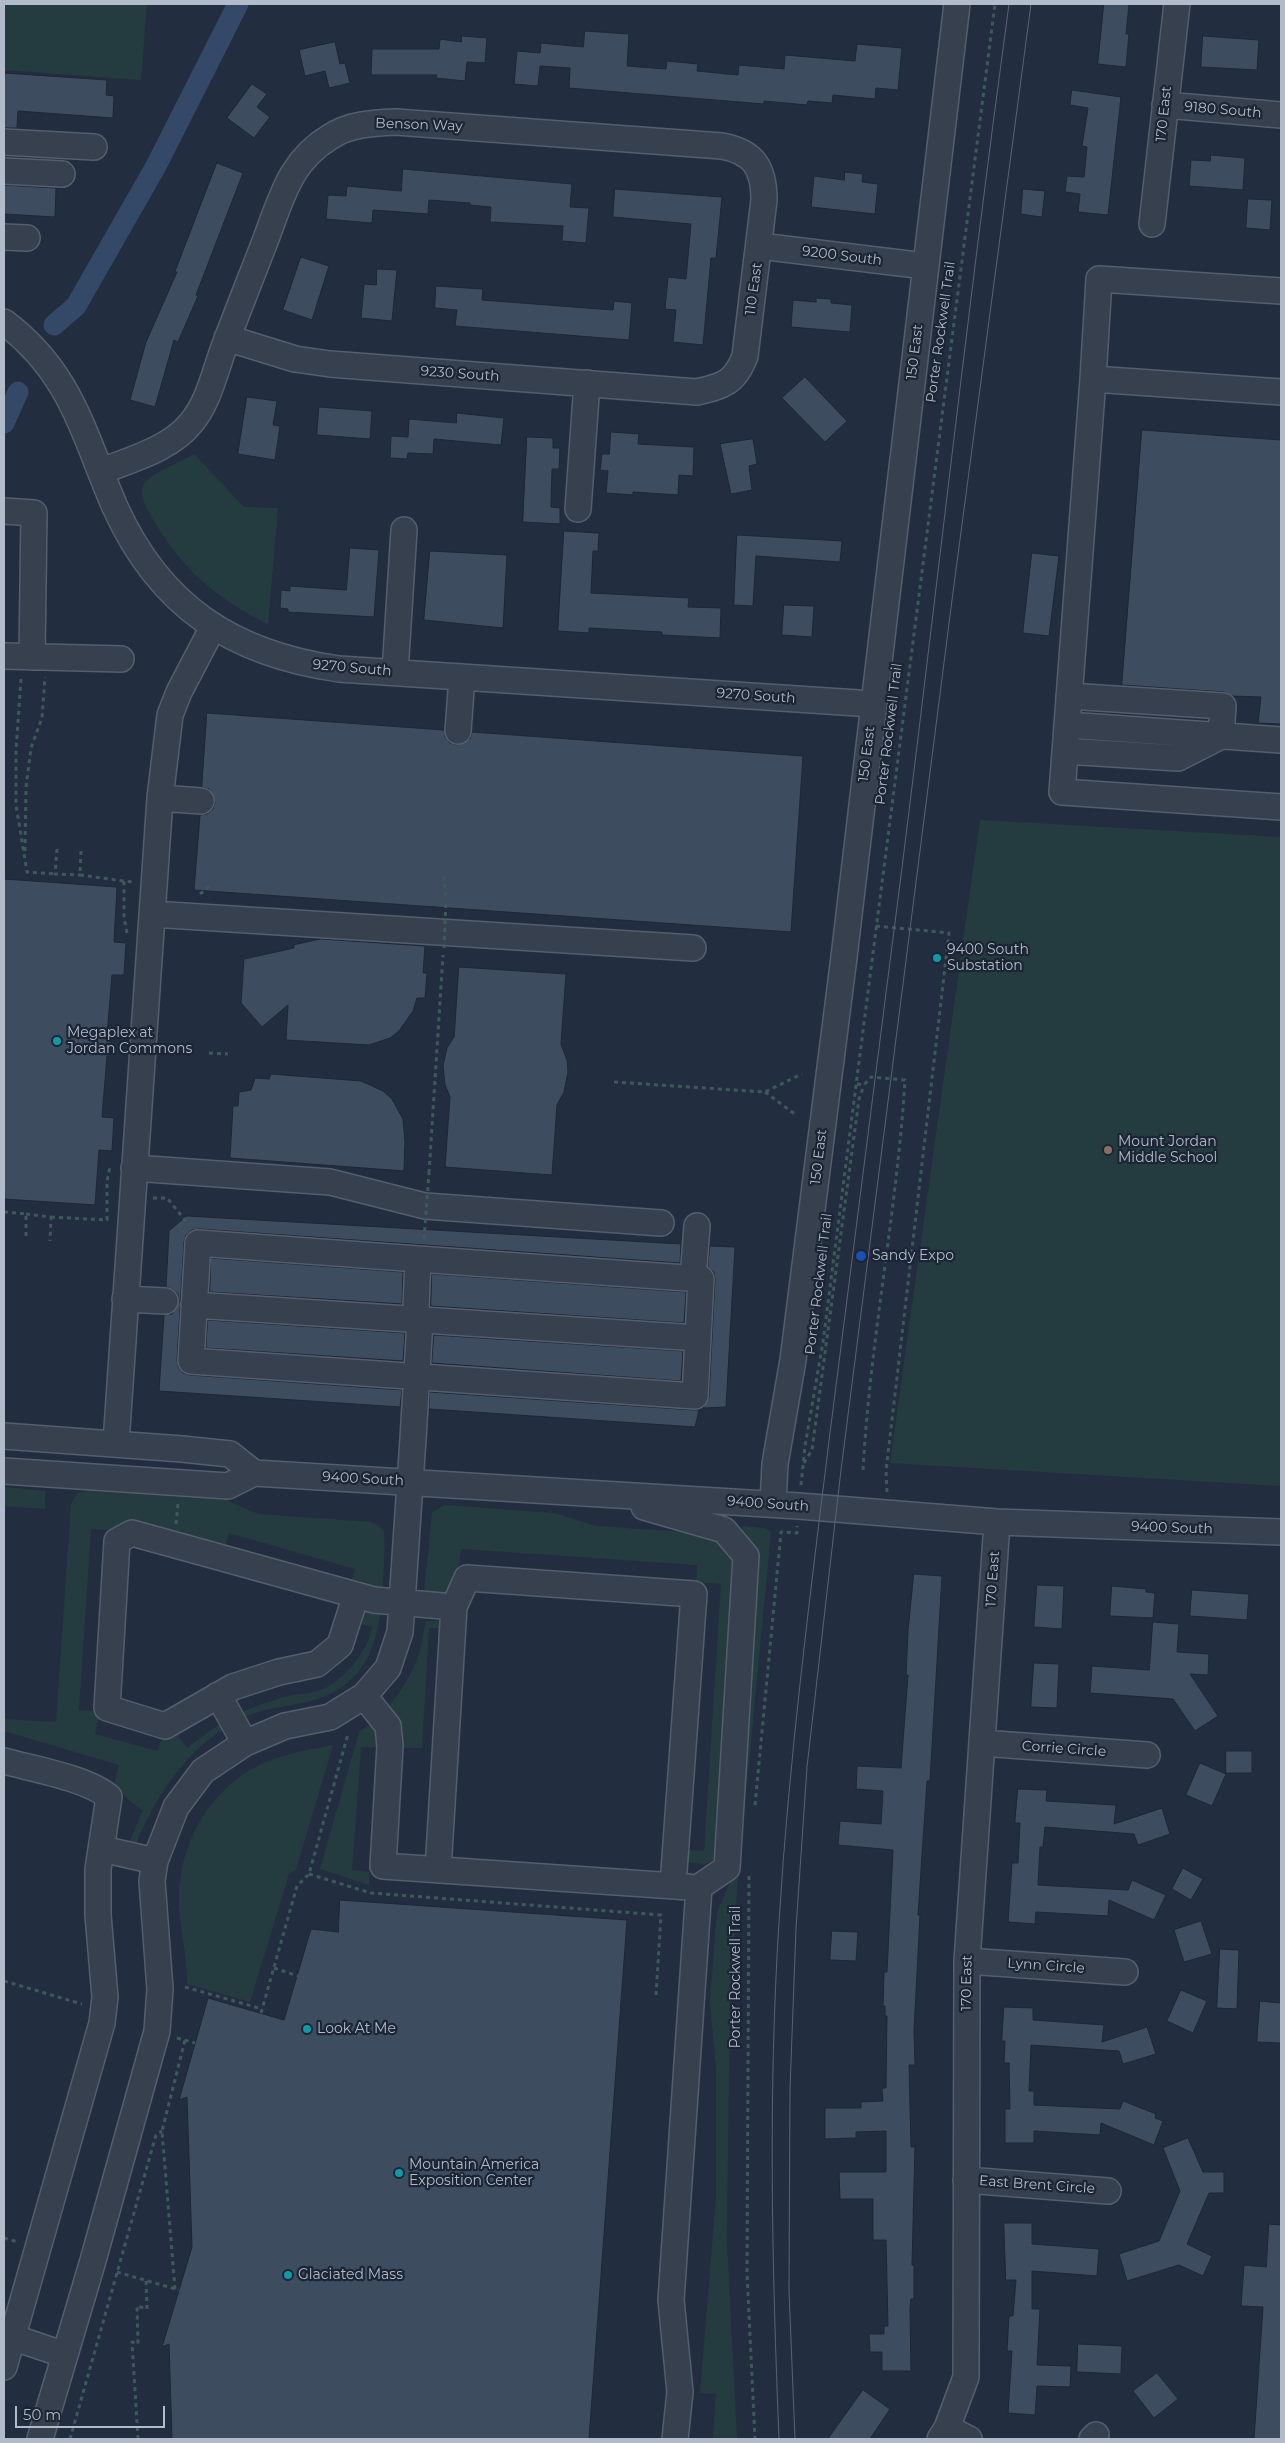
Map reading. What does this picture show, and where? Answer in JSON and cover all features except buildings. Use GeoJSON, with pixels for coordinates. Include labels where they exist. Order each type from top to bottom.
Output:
{"type":"FeatureCollection","features":[{"type":"Feature","properties":{"kind":"street","name":"150 East"},"geometry":{"type":"LineString","coordinates":[[773,1504],[776,1464],[793,1360],[810,1226],[873,704],[925,266],[952,4]]}},
{"type":"Feature","properties":{"kind":"street","name":"170 East"},"geometry":{"type":"LineString","coordinates":[[1152,224],[1177,4]]}},
{"type":"Feature","properties":{"kind":"street","name":"9180 South"},"geometry":{"type":"LineString","coordinates":[[1165,105],[1281,115]]}},
{"type":"Feature","properties":{"kind":"street","name":"Benson Way"},"geometry":{"type":"LineString","coordinates":[[102,471],[158,448],[176,438],[191,424],[202,407],[227,338],[293,174],[309,152],[331,136],[351,127],[396,122],[722,146],[743,152],[752,159]]}},
{"type":"Feature","properties":{"kind":"street"},"geometry":{"type":"LineString","coordinates":[[4,142],[94,147]]}},
{"type":"Feature","properties":{"kind":"street","name":"110 East"},"geometry":{"type":"LineString","coordinates":[[697,392],[717,388],[730,381],[740,369],[745,356],[760,246],[764,184],[760,170],[752,159]]}},
{"type":"Feature","properties":{"kind":"street"},"geometry":{"type":"LineString","coordinates":[[4,171],[62,174]]}},
{"type":"Feature","properties":{"kind":"street","name":"9200 South"},"geometry":{"type":"LineString","coordinates":[[760,246],[925,266]]}},
{"type":"Feature","properties":{"kind":"street"},"geometry":{"type":"LineString","coordinates":[[1281,291],[1099,279],[1062,792],[1281,807]]}},
{"type":"Feature","properties":{"kind":"street","name":"9270 South"},"geometry":{"type":"LineString","coordinates":[[4,322],[39,354],[65,390],[86,429],[130,537],[153,571],[182,602],[213,627],[242,643],[274,656],[306,664],[462,677],[873,704]]}},
{"type":"Feature","properties":{"kind":"street","name":"9230 South"},"geometry":{"type":"LineString","coordinates":[[227,338],[295,359],[330,364],[697,392]]}},
{"type":"Feature","properties":{"kind":"street"},"geometry":{"type":"LineString","coordinates":[[1093,379],[1281,392]]}},
{"type":"Feature","properties":{"kind":"street"},"geometry":{"type":"LineString","coordinates":[[578,509],[587,383]]}},
{"type":"Feature","properties":{"kind":"street"},"geometry":{"type":"LineString","coordinates":[[4,511],[34,513],[33,670]]}},
{"type":"Feature","properties":{"kind":"street"},"geometry":{"type":"LineString","coordinates":[[395,672],[404,530]]}},
{"type":"Feature","properties":{"kind":"street"},"geometry":{"type":"LineString","coordinates":[[116,1443],[126,1299],[123,1166],[152,914],[160,798],[170,716],[179,692],[213,627]]}},
{"type":"Feature","properties":{"kind":"street"},"geometry":{"type":"LineString","coordinates":[[4,656],[33,670],[121,659]]}},
{"type":"Feature","properties":{"kind":"street"},"geometry":{"type":"LineString","coordinates":[[458,731],[462,677]]}},
{"type":"Feature","properties":{"kind":"street"},"geometry":{"type":"LineString","coordinates":[[1069,696],[1223,706],[1221,736]]}},
{"type":"Feature","properties":{"kind":"street"},"geometry":{"type":"LineString","coordinates":[[1066,725],[1281,740]]}},
{"type":"Feature","properties":{"kind":"street"},"geometry":{"type":"LineString","coordinates":[[1065,751],[1178,758],[1221,736]]}},
{"type":"Feature","properties":{"kind":"street"},"geometry":{"type":"LineString","coordinates":[[160,798],[201,801]]}},
{"type":"Feature","properties":{"kind":"street"},"geometry":{"type":"LineString","coordinates":[[152,914],[692,948]]}},
{"type":"Feature","properties":{"kind":"street"},"geometry":{"type":"LineString","coordinates":[[123,1166],[330,1182],[425,1206],[661,1223]]}},
{"type":"Feature","properties":{"kind":"street"},"geometry":{"type":"LineString","coordinates":[[693,1278],[697,1226]]}},
{"type":"Feature","properties":{"kind":"street"},"geometry":{"type":"LineString","coordinates":[[198,1243],[421,1249],[693,1278],[701,1279],[695,1396],[191,1361],[198,1243]]}},
{"type":"Feature","properties":{"kind":"street"},"geometry":{"type":"LineString","coordinates":[[40,2439],[157,2032],[160,1989],[152,1881],[155,1860],[176,1807],[203,1771],[245,1743],[285,1726],[330,1717],[364,1696],[388,1668],[400,1632],[420,1321],[416,1307],[421,1249]]}},
{"type":"Feature","properties":{"kind":"street"},"geometry":{"type":"LineString","coordinates":[[126,1299],[165,1301]]}},
{"type":"Feature","properties":{"kind":"street"},"geometry":{"type":"LineString","coordinates":[[194,1305],[682,1337]]}},
{"type":"Feature","properties":{"kind":"street"},"geometry":{"type":"LineString","coordinates":[[4,1436],[116,1443],[230,1454],[254,1472],[228,1486],[4,1471]]}},
{"type":"Feature","properties":{"kind":"street","name":"9400 South"},"geometry":{"type":"LineString","coordinates":[[254,1472],[773,1504],[997,1522],[1281,1532]]}},
{"type":"Feature","properties":{"kind":"street"},"geometry":{"type":"LineString","coordinates":[[364,1696],[388,1726],[390,1746],[383,1866],[699,1887],[727,1868],[746,1556],[724,1530],[598,1494]]}},
{"type":"Feature","properties":{"kind":"street","name":"170 East"},"geometry":{"type":"LineString","coordinates":[[952,2436],[966,2377],[967,1961],[997,1522]]}},
{"type":"Feature","properties":{"kind":"street"},"geometry":{"type":"LineString","coordinates":[[356,1595],[340,1645],[317,1664],[279,1672],[233,1687],[165,1726],[108,1708],[117,1541],[132,1533],[356,1595],[374,1600],[454,1607]]}},
{"type":"Feature","properties":{"kind":"street"},"geometry":{"type":"LineString","coordinates":[[438,1870],[454,1607],[467,1578],[694,1594],[673,1885]]}},
{"type":"Feature","properties":{"kind":"street"},"geometry":{"type":"LineString","coordinates":[[218,1695],[245,1743]]}},
{"type":"Feature","properties":{"kind":"street","name":"Corrie Circle"},"geometry":{"type":"LineString","coordinates":[[982,1742],[1147,1755]]}},
{"type":"Feature","properties":{"kind":"street"},"geometry":{"type":"LineString","coordinates":[[4,1761],[83,1783],[100,1790],[109,1797],[98,1869],[98,1915],[105,1997],[102,2023],[4,2367]]}},
{"type":"Feature","properties":{"kind":"street"},"geometry":{"type":"LineString","coordinates":[[102,1849],[155,1860]]}},
{"type":"Feature","properties":{"kind":"street"},"geometry":{"type":"LineString","coordinates":[[675,2439],[680,2392],[671,2300],[699,1887]]}},
{"type":"Feature","properties":{"kind":"street","name":"Lynn Circle"},"geometry":{"type":"LineString","coordinates":[[967,1961],[1125,1972]]}},
{"type":"Feature","properties":{"kind":"street","name":"East Brent Circle"},"geometry":{"type":"LineString","coordinates":[[966,2180],[1108,2190]]}},
{"type":"Feature","properties":{"kind":"street"},"geometry":{"type":"LineString","coordinates":[[12,2337],[65,2355]]}},
{"type":"Feature","properties":{"kind":"path","name":"Porter Rockwell Trail"},"geometry":{"type":"LineString","coordinates":[[864,1085],[859,1099],[812,1450],[802,1466],[818,1380],[995,4]]}},
{"type":"Feature","properties":{"kind":"path"},"geometry":{"type":"LineString","coordinates":[[33,670],[16,750],[16,805],[27,872],[80,875],[124,881]]}},
{"type":"Feature","properties":{"kind":"path"},"geometry":{"type":"LineString","coordinates":[[25,860],[26,787],[31,748],[42,718],[33,670]]}},
{"type":"Feature","properties":{"kind":"path"},"geometry":{"type":"LineString","coordinates":[[55,874],[57,849]]}},
{"type":"Feature","properties":{"kind":"path"},"geometry":{"type":"LineString","coordinates":[[80,875],[81,851]]}},
{"type":"Feature","properties":{"kind":"path"},"geometry":{"type":"LineString","coordinates":[[421,1249],[429,1173],[444,948],[446,900],[444,876]]}},
{"type":"Feature","properties":{"kind":"path"},"geometry":{"type":"LineString","coordinates":[[192,893],[201,894],[211,885]]}},
{"type":"Feature","properties":{"kind":"path"},"geometry":{"type":"LineString","coordinates":[[876,926],[949,933],[886,1471],[888,1514]]}},
{"type":"Feature","properties":{"kind":"path"},"geometry":{"type":"LineString","coordinates":[[111,1046],[124,1047]]}},
{"type":"Feature","properties":{"kind":"path"},"geometry":{"type":"LineString","coordinates":[[163,1050],[182,1051]]}},
{"type":"Feature","properties":{"kind":"path"},"geometry":{"type":"LineString","coordinates":[[209,1053],[228,1054]]}},
{"type":"Feature","properties":{"kind":"path"},"geometry":{"type":"LineString","coordinates":[[614,1082],[766,1092],[802,1074]]}},
{"type":"Feature","properties":{"kind":"path"},"geometry":{"type":"LineString","coordinates":[[857,1084],[864,1085],[871,1077],[905,1080],[901,1141],[866,1415],[863,1470]]}},
{"type":"Feature","properties":{"kind":"path"},"geometry":{"type":"LineString","coordinates":[[766,1092],[796,1115]]}},
{"type":"Feature","properties":{"kind":"path"},"geometry":{"type":"LineString","coordinates":[[4,1212],[107,1220],[107,1181],[123,1166]]}},
{"type":"Feature","properties":{"kind":"path"},"geometry":{"type":"LineString","coordinates":[[146,1198],[166,1198],[190,1226]]}},
{"type":"Feature","properties":{"kind":"path"},"geometry":{"type":"LineString","coordinates":[[26,1214],[26,1239]]}},
{"type":"Feature","properties":{"kind":"path"},"geometry":{"type":"LineString","coordinates":[[50,1241],[51,1217]]}},
{"type":"Feature","properties":{"kind":"path"},"geometry":{"type":"LineString","coordinates":[[755,1810],[781,1532],[797,1533]]}},
{"type":"Feature","properties":{"kind":"path"},"geometry":{"type":"LineString","coordinates":[[185,1987],[261,2011],[297,1886],[309,1874],[348,1734]]}},
{"type":"Feature","properties":{"kind":"path","name":"Porter Rockwell Trail"},"geometry":{"type":"LineString","coordinates":[[749,1869],[747,2274],[755,2439]]}},
{"type":"Feature","properties":{"kind":"path"},"geometry":{"type":"LineString","coordinates":[[309,1874],[371,1893],[661,1914],[656,1995]]}},
{"type":"Feature","properties":{"kind":"path"},"geometry":{"type":"LineString","coordinates":[[274,1968],[298,1976]]}},
{"type":"Feature","properties":{"kind":"path"},"geometry":{"type":"LineString","coordinates":[[174,2289],[162,2131],[185,2040]]}},
{"type":"Feature","properties":{"kind":"path"},"geometry":{"type":"LineString","coordinates":[[70,2439],[156,2135],[162,2131]]}},
{"type":"Feature","properties":{"kind":"path"},"geometry":{"type":"LineString","coordinates":[[138,2439],[132,2342],[138,2344],[137,2306],[147,2310],[146,2280]]}},
{"type":"Feature","properties":{"kind":"green space"},"geometry":{"type":"Polygon","coordinates":[[[4,4],[147,4],[141,80],[4,70],[4,4]]]}},
{"type":"Feature","properties":{"kind":"green space"},"geometry":{"type":"Polygon","coordinates":[[[194,454],[244,507],[278,508],[268,624],[233,604],[203,582],[178,555],[145,505],[142,490],[146,482],[151,477],[194,454]]]}},
{"type":"Feature","properties":{"kind":"green space","name":"Mount Jordan Middle School"},"geometry":{"type":"Polygon","coordinates":[[[980,820],[1281,837],[1281,1486],[890,1463],[980,820]]]}},
{"type":"Feature","properties":{"kind":"green space"},"geometry":{"type":"Polygon","coordinates":[[[4,1487],[45,1491],[45,1509],[4,1506],[4,1487]]]}},
{"type":"Feature","properties":{"kind":"green space"},"geometry":{"type":"Polygon","coordinates":[[[88,1491],[226,1500],[258,1514],[371,1522],[379,1526],[384,1532],[380,1614],[373,1645],[367,1659],[358,1672],[346,1684],[322,1698],[267,1710],[245,1717],[226,1727],[208,1740],[178,1770],[166,1787],[136,1844],[129,1843],[143,1810],[130,1801],[114,1784],[119,1765],[4,1731],[4,1719],[56,1722],[71,1504],[78,1493],[88,1491]],[[131,1522],[121,1524],[111,1530],[91,1529],[79,1710],[95,1711],[99,1716],[95,1734],[157,1751],[163,1736],[178,1735],[187,1748],[218,1725],[243,1711],[283,1697],[315,1692],[327,1687],[345,1674],[360,1656],[370,1636],[372,1627],[357,1623],[351,1583],[355,1569],[229,1533],[225,1547],[131,1522]]]}},
{"type":"Feature","properties":{"kind":"green space"},"geometry":{"type":"Polygon","coordinates":[[[444,1505],[554,1513],[596,1526],[700,1533],[722,1543],[733,1562],[734,1576],[715,1857],[709,1863],[701,1864],[685,1861],[686,1850],[704,1851],[721,1584],[696,1582],[697,1565],[461,1549],[458,1572],[449,1593],[424,1592],[432,1513],[444,1505]]]}},
{"type":"Feature","properties":{"kind":"green space"},"geometry":{"type":"Polygon","coordinates":[[[744,1526],[764,1528],[771,1532],[737,1888],[729,2061],[727,2242],[737,2439],[713,2439],[716,2394],[700,2393],[716,2197],[716,2069],[710,2001],[717,1912],[734,1873],[748,1543],[741,1530],[744,1526]]]}},
{"type":"Feature","properties":{"kind":"green space"},"geometry":{"type":"Polygon","coordinates":[[[426,1621],[447,1621],[446,1628],[429,1628],[422,1748],[361,1747],[352,1870],[369,1872],[369,1885],[320,1869],[359,1732],[385,1710],[407,1680],[419,1655],[426,1621]]]}},
{"type":"Feature","properties":{"kind":"green space"},"geometry":{"type":"Polygon","coordinates":[[[333,1745],[296,1870],[289,1874],[250,2002],[187,1984],[179,1912],[180,1878],[185,1856],[193,1835],[204,1815],[234,1781],[253,1768],[274,1759],[333,1745]]]}},
{"type":"Feature","properties":{"kind":"waterway"},"geometry":{"type":"LineString","coordinates":[[54,325],[76,306],[156,166],[238,4]]}},
{"type":"Feature","properties":{"kind":"waterway"},"geometry":{"type":"LineString","coordinates":[[4,423],[18,392]]}},
{"type":"Feature","properties":{"kind":"tram line"},"geometry":{"type":"LineString","coordinates":[[779,2439],[774,2310],[772,2116],[779,1922],[788,1799],[822,1494],[902,870],[1009,4]]}},
{"type":"Feature","properties":{"kind":"tram line"},"geometry":{"type":"LineString","coordinates":[[795,2439],[789,2291],[790,2089],[796,1928],[807,1767],[841,1470],[952,600],[1031,4]]}},
{"type":"Feature","properties":{"kind":"place","name":"9400 South Substation"},"geometry":{"type":"Point","coordinates":[937,958]}},
{"type":"Feature","properties":{"kind":"place","name":"Megaplex at Jordan Commons"},"geometry":{"type":"Point","coordinates":[57,1041]}},
{"type":"Feature","properties":{"kind":"place","name":"Mount Jordan Middle School"},"geometry":{"type":"Point","coordinates":[1108,1150]}},
{"type":"Feature","properties":{"kind":"place","name":"Sandy Expo"},"geometry":{"type":"Point","coordinates":[861,1256]}},
{"type":"Feature","properties":{"kind":"place","name":"Look At Me"},"geometry":{"type":"Point","coordinates":[307,2029]}},
{"type":"Feature","properties":{"kind":"place","name":"Mountain America Exposition Center"},"geometry":{"type":"Point","coordinates":[399,2173]}},
{"type":"Feature","properties":{"kind":"place","name":"Glaciated Mass"},"geometry":{"type":"Point","coordinates":[288,2275]}}]}
